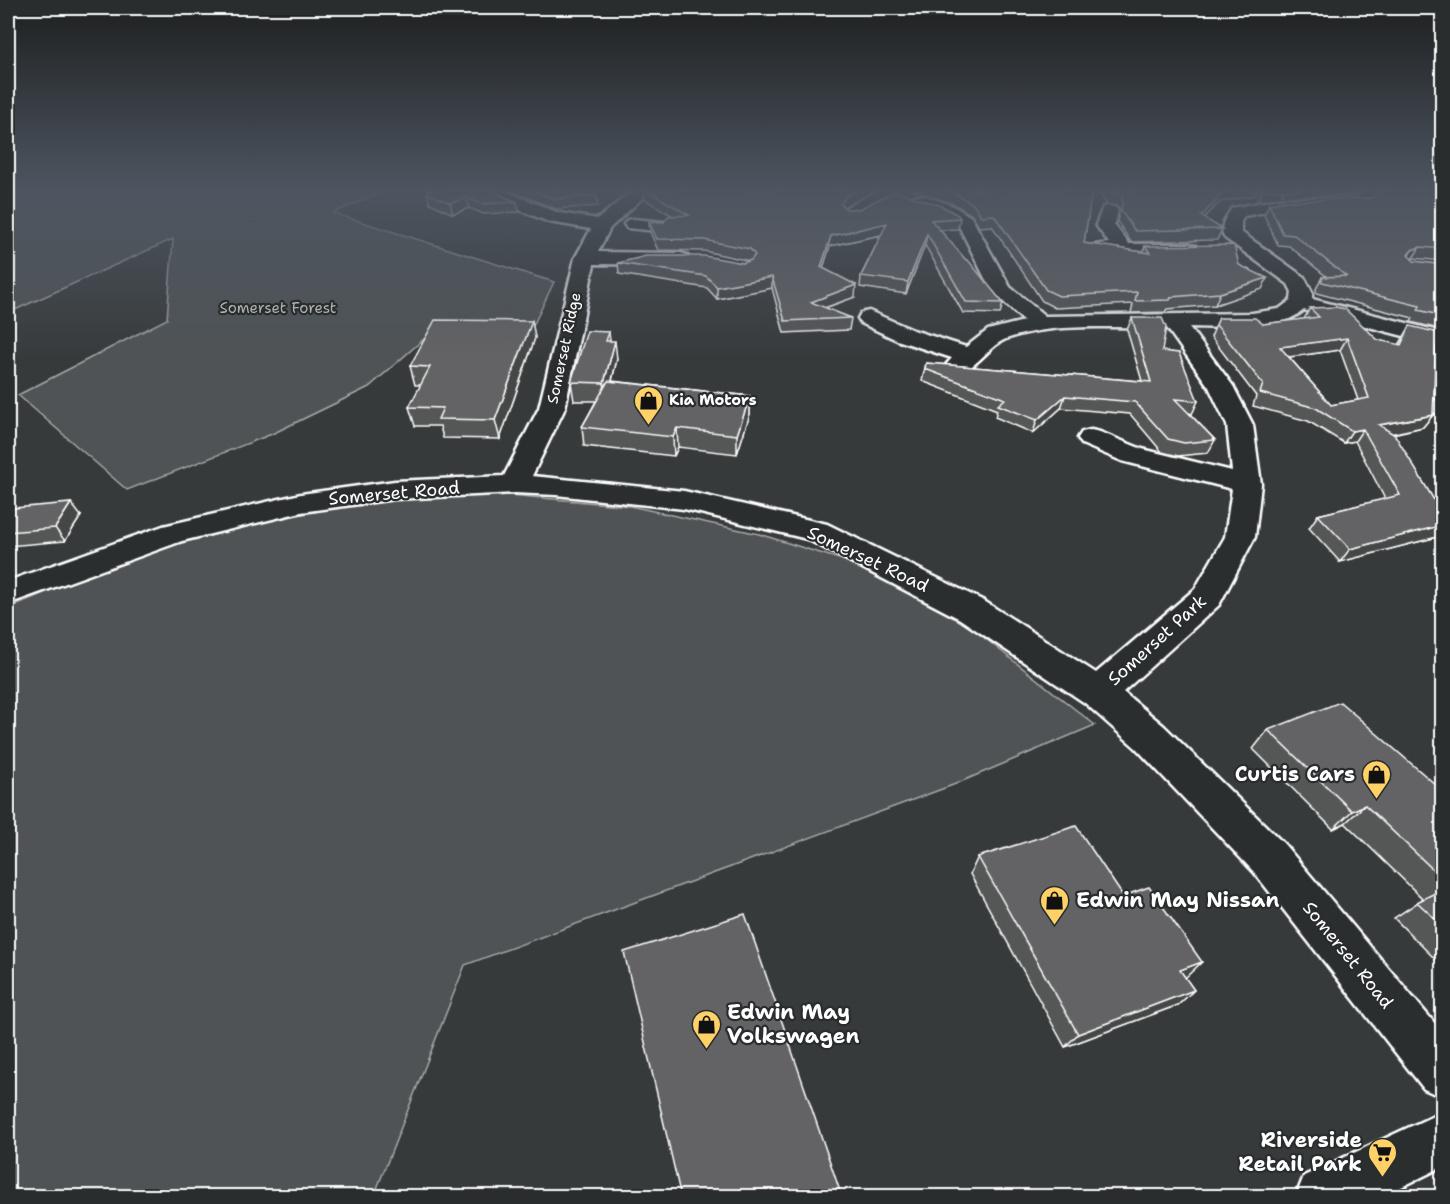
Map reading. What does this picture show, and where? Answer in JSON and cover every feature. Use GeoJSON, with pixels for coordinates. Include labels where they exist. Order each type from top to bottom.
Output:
{"type":"FeatureCollection","features":[{"type":"Feature","properties":{"kind":"street","name":"Somerset Ridge"},"geometry":{"type":"LineString","coordinates":[[515,484],[552,408],[585,258],[591,246]]}},
{"type":"Feature","properties":{"kind":"street"},"geometry":{"type":"LineString","coordinates":[[631,246],[635,258]]}},
{"type":"Feature","properties":{"kind":"street"},"geometry":{"type":"LineString","coordinates":[[978,246],[1001,290],[1040,323]]}},
{"type":"Feature","properties":{"kind":"street"},"geometry":{"type":"LineString","coordinates":[[1101,249],[1250,247],[1278,265],[1297,281],[1302,292],[1302,302]]}},
{"type":"Feature","properties":{"kind":"street"},"geometry":{"type":"LineString","coordinates":[[585,258],[695,259]]}},
{"type":"Feature","properties":{"kind":"street"},"geometry":{"type":"LineString","coordinates":[[866,315],[889,331],[924,340],[963,361],[996,335],[1040,323],[1252,320],[1286,314],[1302,302]]}},
{"type":"Feature","properties":{"kind":"street"},"geometry":{"type":"LineString","coordinates":[[1302,302],[1443,339]]}},
{"type":"Feature","properties":{"kind":"street","name":"Somerset Park"},"geometry":{"type":"LineString","coordinates":[[1098,693],[1207,597],[1240,537],[1247,484],[1240,425],[1221,386],[1173,321]]}},
{"type":"Feature","properties":{"kind":"street"},"geometry":{"type":"LineString","coordinates":[[1084,434],[1132,455],[1247,484]]}},
{"type":"Feature","properties":{"kind":"street","name":"Somerset Road"},"geometry":{"type":"LineString","coordinates":[[8,593],[174,533],[301,502],[395,490],[515,484],[556,486],[684,500],[816,531],[972,610],[1098,693],[1150,737],[1269,858],[1443,1071]]}},
{"type":"Feature","properties":{"kind":"street"},"geometry":{"type":"LineString","coordinates":[[1323,1197],[1443,1139]]}},
{"type":"Feature","properties":{"kind":"green space","name":"Somerset Forest"},"geometry":{"type":"Polygon","coordinates":[[[8,246],[157,246],[8,313],[8,246]]]}},
{"type":"Feature","properties":{"kind":"green space","name":"Somerset Forest"},"geometry":{"type":"Polygon","coordinates":[[[172,246],[439,246],[554,282],[532,328],[433,331],[369,387],[272,434],[127,490],[18,395],[167,319],[172,246]]]}},
{"type":"Feature","properties":{"kind":"green space"},"geometry":{"type":"Polygon","coordinates":[[[487,493],[630,506],[759,534],[852,563],[968,625],[1095,725],[953,785],[465,965],[374,1196],[8,1196],[8,608],[128,558],[245,525],[361,503],[487,493]]]}},
{"type":"Feature","properties":{"kind":"building"},"geometry":{"type":"Polygon","coordinates":[[[736,246],[828,246],[821,267],[856,285],[811,302],[851,318],[785,321],[772,277],[717,287],[706,276],[618,263],[646,256],[704,256],[743,263],[751,260],[755,255],[750,249],[736,246]]]}},
{"type":"Feature","properties":{"kind":"building"},"geometry":{"type":"Polygon","coordinates":[[[876,246],[922,246],[908,282],[861,276],[876,246]]]}},
{"type":"Feature","properties":{"kind":"building"},"geometry":{"type":"Polygon","coordinates":[[[934,246],[954,246],[1003,303],[966,302],[934,246]]]}},
{"type":"Feature","properties":{"kind":"building"},"geometry":{"type":"Polygon","coordinates":[[[1016,246],[1105,246],[1150,253],[1145,246],[1234,246],[1239,265],[1267,278],[1220,293],[1171,297],[1170,300],[1135,301],[1137,292],[1059,296],[1046,290],[1016,246]]]}},
{"type":"Feature","properties":{"kind":"building"},"geometry":{"type":"Polygon","coordinates":[[[1308,246],[1443,246],[1443,249],[1420,247],[1412,250],[1408,255],[1414,261],[1443,265],[1443,316],[1418,310],[1420,306],[1322,282],[1322,277],[1346,276],[1308,246]]]}},
{"type":"Feature","properties":{"kind":"building"},"geometry":{"type":"Polygon","coordinates":[[[1310,308],[1345,309],[1378,340],[1401,345],[1410,326],[1443,334],[1443,348],[1436,346],[1433,415],[1379,425],[1395,435],[1443,515],[1443,525],[1350,549],[1318,515],[1400,495],[1363,429],[1352,431],[1316,408],[1260,393],[1263,384],[1216,325],[1219,318],[1255,318],[1263,324],[1319,317],[1310,308]],[[1347,338],[1280,347],[1331,405],[1369,398],[1347,338]]]}},
{"type":"Feature","properties":{"kind":"building"},"geometry":{"type":"Polygon","coordinates":[[[1132,318],[1162,318],[1166,327],[1162,351],[1179,353],[1198,401],[1175,399],[1215,440],[1184,443],[1168,439],[1135,402],[1065,396],[1037,420],[998,405],[1005,399],[925,369],[926,363],[1151,382],[1132,318]]]}},
{"type":"Feature","properties":{"kind":"building"},"geometry":{"type":"Polygon","coordinates":[[[435,320],[532,321],[495,420],[438,419],[443,408],[409,407],[430,367],[410,366],[435,320]]]}},
{"type":"Feature","properties":{"kind":"building"},"geometry":{"type":"Polygon","coordinates":[[[587,331],[609,332],[606,341],[615,341],[604,383],[571,382],[587,331]]]}},
{"type":"Feature","properties":{"kind":"building"},"geometry":{"type":"Polygon","coordinates":[[[608,381],[750,396],[737,435],[677,428],[673,437],[582,427],[608,381]]]}},
{"type":"Feature","properties":{"kind":"building"},"geometry":{"type":"Polygon","coordinates":[[[71,503],[55,528],[8,532],[8,516],[14,508],[71,503]]]}},
{"type":"Feature","properties":{"kind":"building"},"geometry":{"type":"Polygon","coordinates":[[[1340,702],[1443,791],[1443,879],[1365,805],[1352,811],[1268,730],[1340,702]]]}},
{"type":"Feature","properties":{"kind":"building"},"geometry":{"type":"Polygon","coordinates":[[[1076,826],[1123,896],[1149,887],[1202,962],[1180,970],[1194,990],[1078,1034],[978,857],[1076,826]]]}},
{"type":"Feature","properties":{"kind":"building"},"geometry":{"type":"Polygon","coordinates":[[[1443,889],[1443,926],[1417,902],[1443,889]]]}},
{"type":"Feature","properties":{"kind":"building"},"geometry":{"type":"Polygon","coordinates":[[[745,914],[842,1197],[681,1197],[624,952],[745,914]]]}},
{"type":"Feature","properties":{"kind":"place","name":"Kia Motors"},"geometry":{"type":"Point","coordinates":[648,426]}},
{"type":"Feature","properties":{"kind":"place","name":"Curtis Cars"},"geometry":{"type":"Point","coordinates":[1376,800]}},
{"type":"Feature","properties":{"kind":"place","name":"Edwin May Nissan"},"geometry":{"type":"Point","coordinates":[1055,926]}},
{"type":"Feature","properties":{"kind":"place","name":"Edwin May Volkswagen"},"geometry":{"type":"Point","coordinates":[706,1050]}},
{"type":"Feature","properties":{"kind":"place","name":"Riverside Retail Park"},"geometry":{"type":"Point","coordinates":[1383,1178]}}]}
